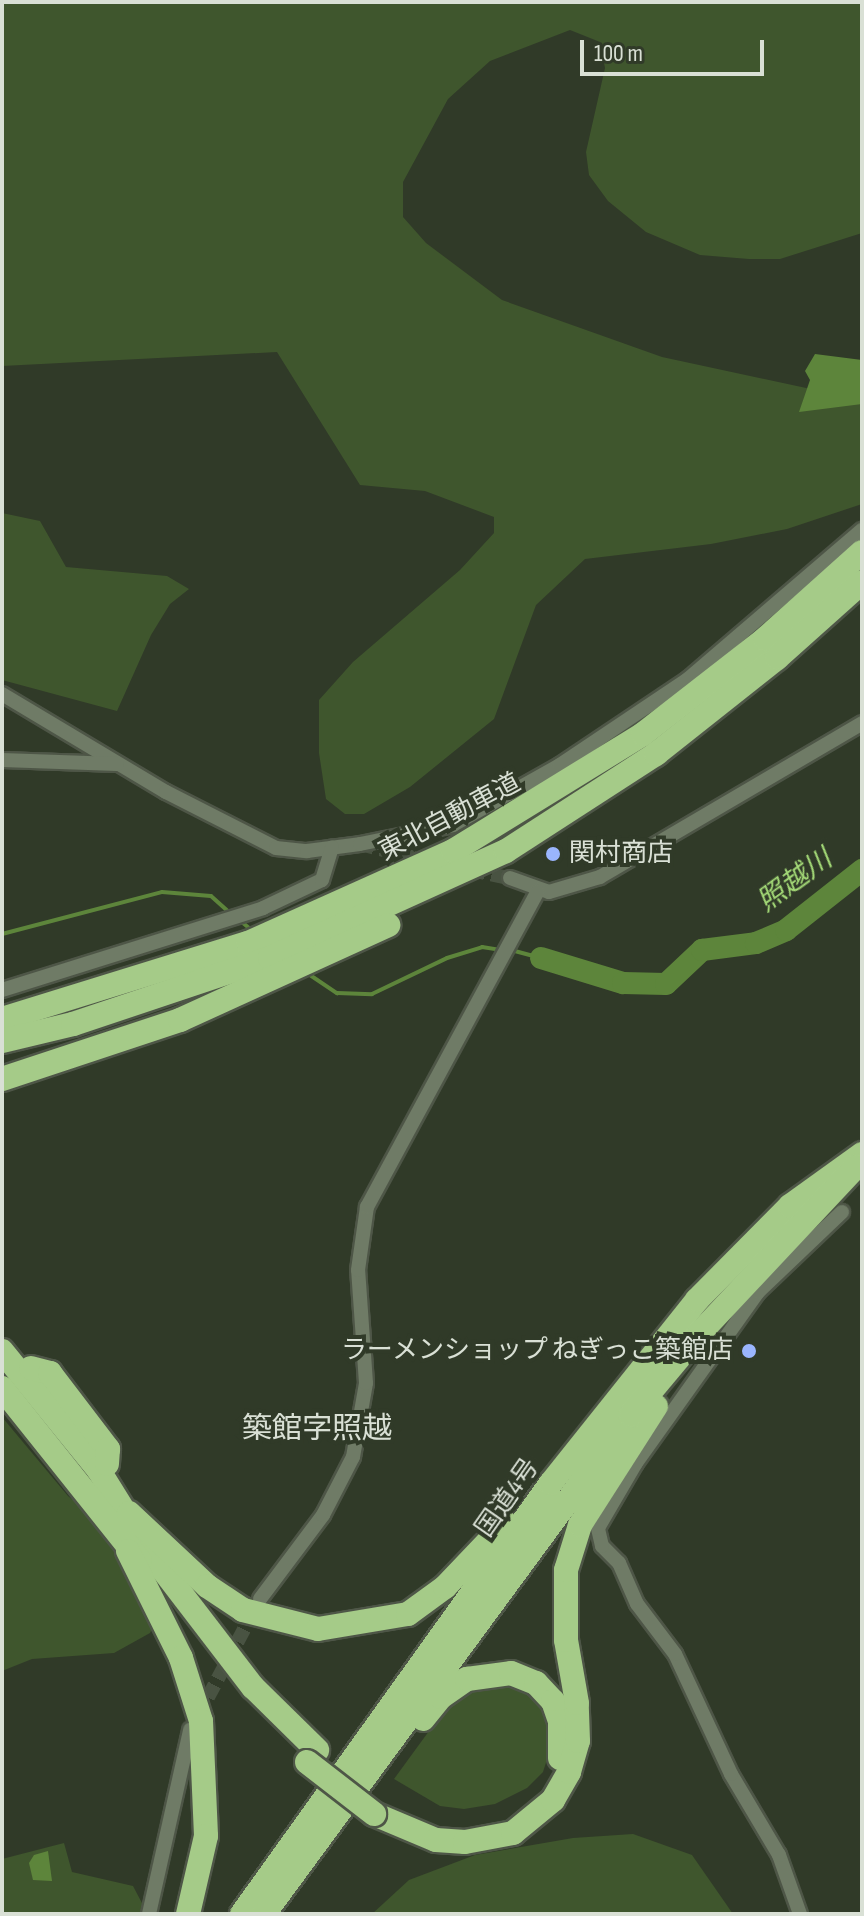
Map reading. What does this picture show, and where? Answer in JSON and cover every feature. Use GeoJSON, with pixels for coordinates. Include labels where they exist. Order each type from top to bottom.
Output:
{"type":"FeatureCollection","features":[{"type":"Feature","properties":{"kind":"highway","name":"東北自動車道"},"geometry":{"type":"LineString","coordinates":[[2,1019],[248,943],[453,851],[589,771],[705,688],[862,552]]}},
{"type":"Feature","properties":{"kind":"highway"},"geometry":{"type":"LineString","coordinates":[[2,1079],[180,1020],[275,967],[411,914],[583,804],[719,706],[862,582]]}},
{"type":"Feature","properties":{"kind":"highway"},"geometry":{"type":"LineString","coordinates":[[2,1041],[275,967]]}},
{"type":"Feature","properties":{"kind":"highway","name":"国道4号"},"geometry":{"type":"LineString","coordinates":[[264,1914],[570,1494],[698,1335],[761,1264],[832,1197],[862,1156]]}},
{"type":"Feature","properties":{"kind":"highway","name":"国道4号"},"geometry":{"type":"LineString","coordinates":[[242,1914],[551,1483],[697,1300],[761,1264]]}},
{"type":"Feature","properties":{"kind":"highway"},"geometry":{"type":"LineString","coordinates":[[8,1395],[207,1586],[243,1610],[277,1622],[318,1629],[408,1614],[486,1549],[646,1347],[697,1300]]}},
{"type":"Feature","properties":{"kind":"highway"},"geometry":{"type":"LineString","coordinates":[[4,1354],[31,1368],[243,1696],[378,1808],[436,1840],[465,1842],[513,1833],[553,1800],[569,1772],[578,1741],[577,1703],[566,1640],[566,1570],[580,1525],[698,1335]]}},
{"type":"Feature","properties":{"kind":"highway"},"geometry":{"type":"LineString","coordinates":[[4,1354],[114,1500],[176,1646],[201,1721],[206,1836],[188,1914]]}},
{"type":"Feature","properties":{"kind":"highway"},"geometry":{"type":"LineString","coordinates":[[372,1766],[398,1749],[441,1697],[467,1679],[511,1673],[536,1683],[553,1701],[560,1721],[559,1760],[535,1799],[517,1813],[493,1824],[453,1828],[378,1808]]}},
{"type":"Feature","properties":{"kind":"street"},"geometry":{"type":"LineString","coordinates":[[2,694],[118,764],[276,848],[332,848],[453,825],[560,765],[688,679],[862,530]]}},
{"type":"Feature","properties":{"kind":"street"},"geometry":{"type":"LineString","coordinates":[[510,878],[538,891],[563,890],[600,877],[862,723]]}},
{"type":"Feature","properties":{"kind":"street"},"geometry":{"type":"LineString","coordinates":[[2,760],[118,764]]}},
{"type":"Feature","properties":{"kind":"street"},"geometry":{"type":"LineString","coordinates":[[2,990],[251,913],[322,880],[332,848]]}},
{"type":"Feature","properties":{"kind":"street"},"geometry":{"type":"LineString","coordinates":[[260,1599],[323,1515],[353,1457],[366,1383],[358,1270],[367,1207],[468,1012],[503,964],[538,891]]}},
{"type":"Feature","properties":{"kind":"street"},"geometry":{"type":"LineString","coordinates":[[800,1914],[779,1855],[731,1774],[675,1654],[637,1604],[619,1563],[598,1537],[607,1509],[719,1344],[761,1264],[842,1212]]}},
{"type":"Feature","properties":{"kind":"street"},"geometry":{"type":"LineString","coordinates":[[149,1914],[190,1730]]}},
{"type":"Feature","properties":{"kind":"shaded area"},"geometry":{"type":"Polygon","coordinates":[[[2,2],[862,2],[862,233],[780,259],[749,259],[700,255],[646,232],[608,201],[589,175],[586,152],[605,68],[600,42],[570,30],[490,61],[448,99],[403,182],[403,217],[426,243],[502,300],[662,357],[862,400],[862,504],[787,529],[711,544],[585,559],[536,605],[494,719],[410,787],[364,814],[345,814],[326,799],[319,753],[319,700],[353,662],[460,570],[494,533],[494,517],[425,491],[360,485],[277,352],[2,366],[2,2]]]}},
{"type":"Feature","properties":{"kind":"shaded area"},"geometry":{"type":"Polygon","coordinates":[[[815,354],[862,360],[862,404],[799,412],[810,380],[805,371],[815,354]]]}},
{"type":"Feature","properties":{"kind":"shaded area"},"geometry":{"type":"Polygon","coordinates":[[[2,513],[40,521],[66,567],[167,576],[189,589],[170,604],[151,635],[117,711],[2,680],[2,513]]]}},
{"type":"Feature","properties":{"kind":"shaded area"},"geometry":{"type":"Polygon","coordinates":[[[2,1417],[68,1496],[143,1558],[159,1584],[163,1607],[150,1633],[114,1653],[32,1659],[2,1671],[2,1417]]]}},
{"type":"Feature","properties":{"kind":"shaded area"},"geometry":{"type":"Polygon","coordinates":[[[510,1682],[532,1690],[550,1723],[551,1747],[543,1772],[527,1788],[495,1804],[464,1809],[440,1806],[394,1779],[456,1694],[510,1682]]]}},
{"type":"Feature","properties":{"kind":"shaded area"},"geometry":{"type":"Polygon","coordinates":[[[633,1834],[692,1855],[733,1914],[372,1914],[409,1880],[475,1855],[573,1838],[633,1834]]]}},
{"type":"Feature","properties":{"kind":"shaded area"},"geometry":{"type":"Polygon","coordinates":[[[64,1843],[72,1872],[133,1886],[143,1905],[139,1914],[2,1914],[2,1859],[64,1843]]]}},
{"type":"Feature","properties":{"kind":"shaded area"},"geometry":{"type":"Polygon","coordinates":[[[48,1851],[52,1881],[33,1880],[29,1863],[34,1855],[48,1851]]]}},
{"type":"Feature","properties":{"kind":"waterway","name":"照越川"},"geometry":{"type":"LineString","coordinates":[[541,958],[623,983],[666,984],[702,950],[756,943],[786,930],[862,870]]}},
{"type":"Feature","properties":{"kind":"waterway"},"geometry":{"type":"LineString","coordinates":[[2,934],[162,892],[211,896],[231,914]]}},
{"type":"Feature","properties":{"kind":"waterway"},"geometry":{"type":"LineString","coordinates":[[238,919],[253,931]]}},
{"type":"Feature","properties":{"kind":"waterway"},"geometry":{"type":"LineString","coordinates":[[304,971],[337,993],[372,994],[447,958],[482,947],[502,950]]}},
{"type":"Feature","properties":{"kind":"waterway"},"geometry":{"type":"LineString","coordinates":[[511,950],[541,958]]}},
{"type":"Feature","properties":{"kind":"tunnel"},"geometry":{"type":"LineString","coordinates":[[360,844],[427,861]]}},
{"type":"Feature","properties":{"kind":"tunnel"},"geometry":{"type":"LineString","coordinates":[[471,870],[510,878]]}},
{"type":"Feature","properties":{"kind":"tunnel"},"geometry":{"type":"LineString","coordinates":[[198,1716],[256,1607]]}},
{"type":"Feature","properties":{"kind":"place","name":"関村商店"},"geometry":{"type":"Point","coordinates":[553,854]}},
{"type":"Feature","properties":{"kind":"place","name":"ラーメンショップ ねぎっこ築館店"},"geometry":{"type":"Point","coordinates":[749,1351]}},
{"type":"Feature","properties":{"kind":"district","name":"築館字照越"},"geometry":{"type":"Point","coordinates":[317,1429]}}]}
